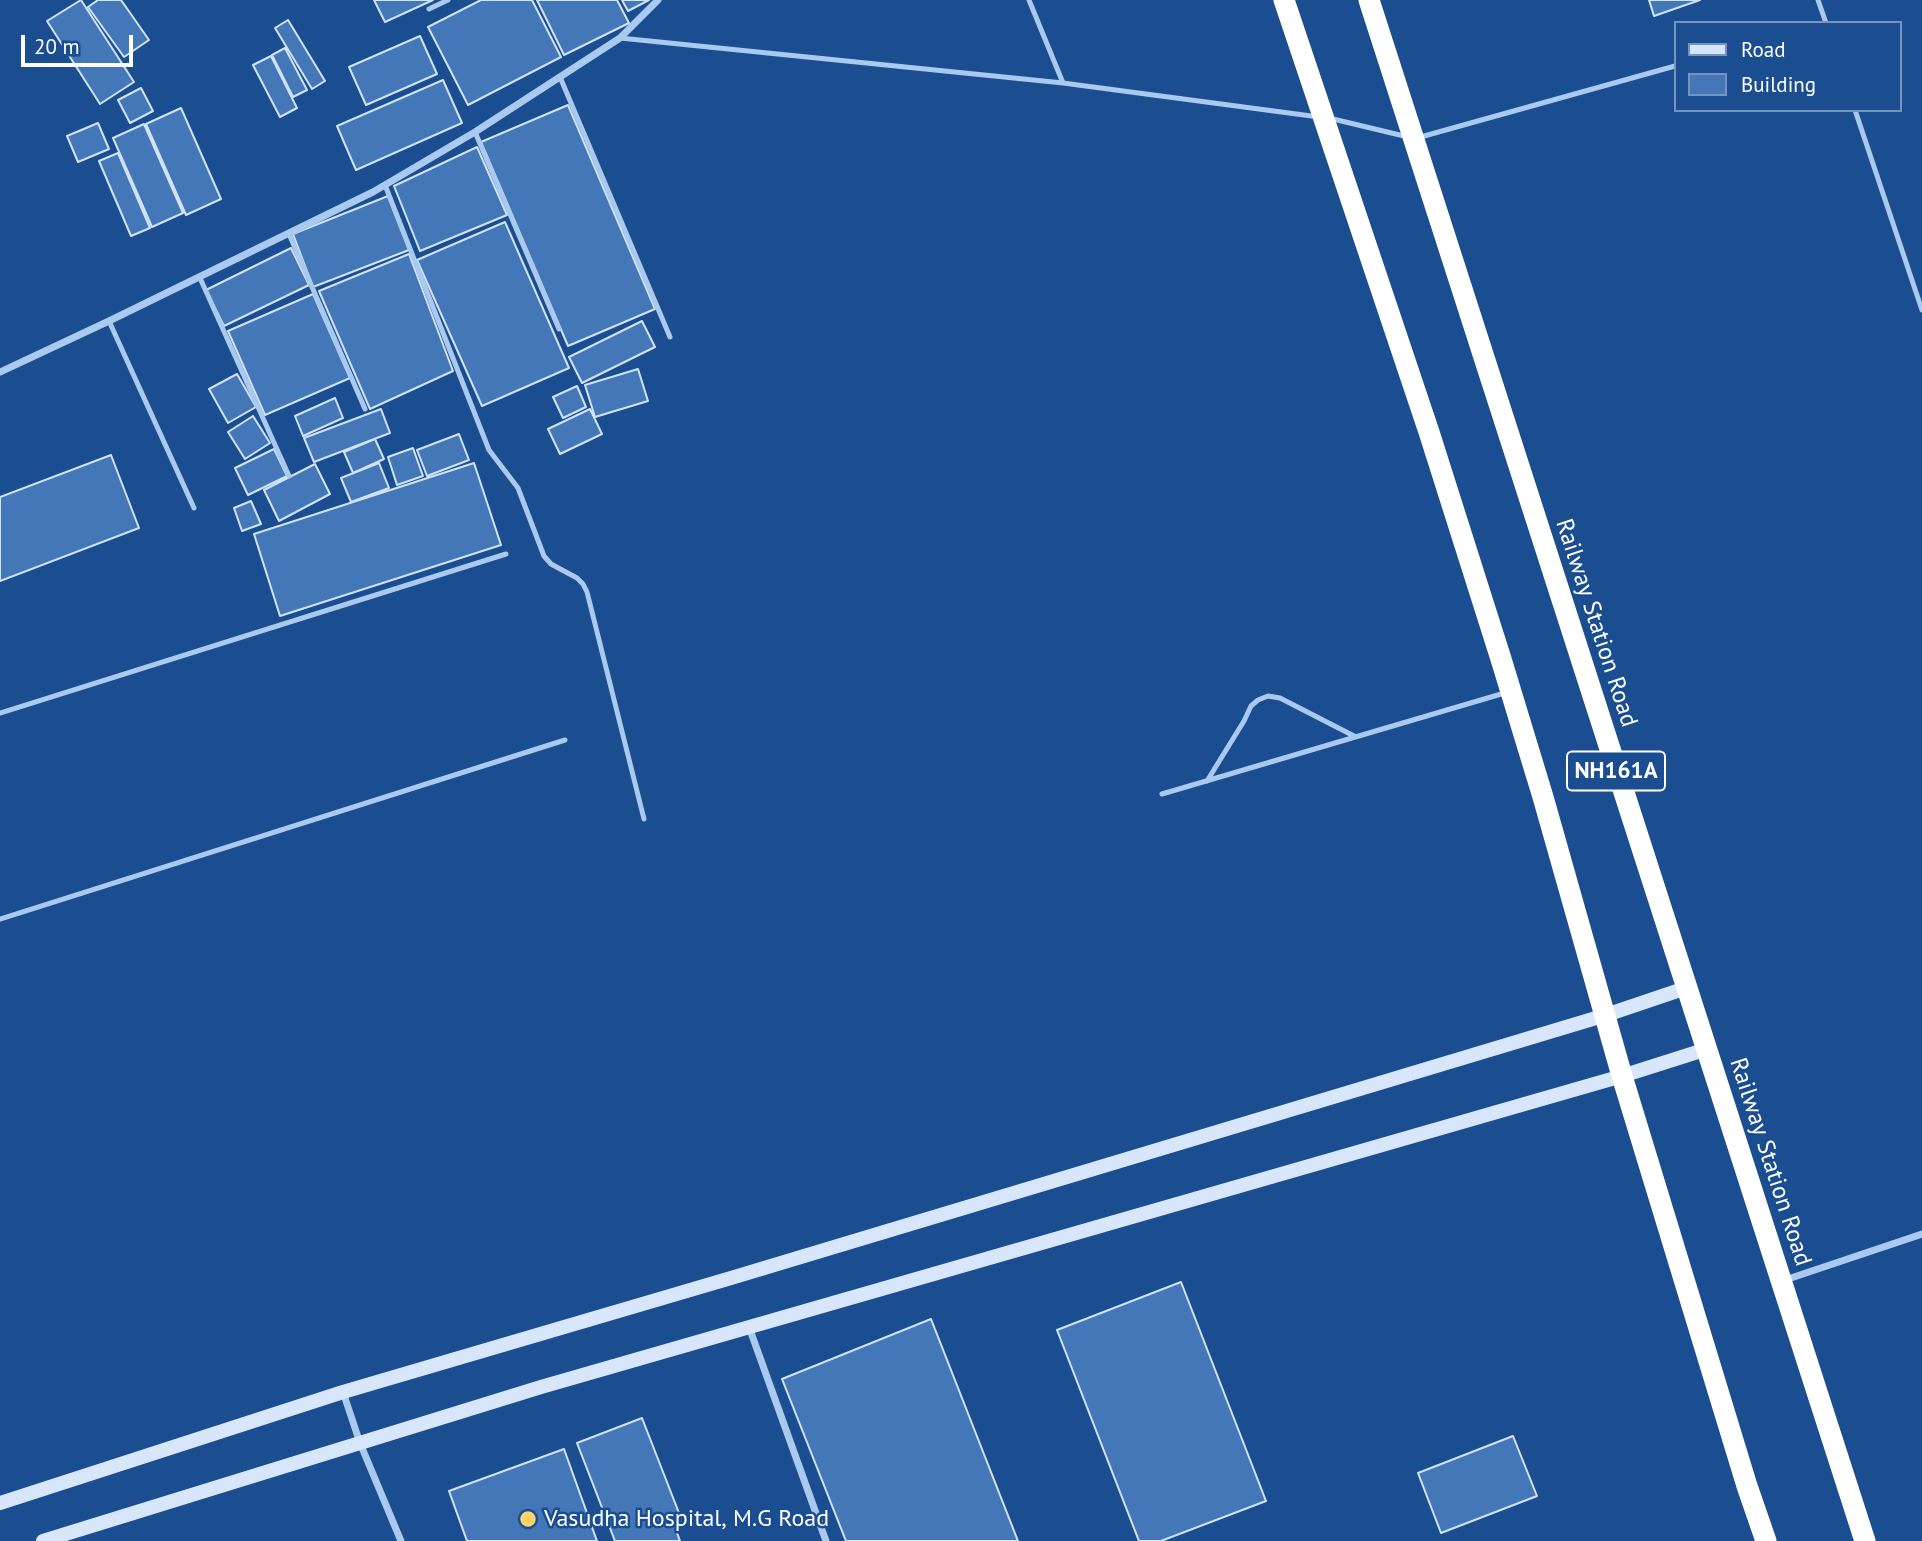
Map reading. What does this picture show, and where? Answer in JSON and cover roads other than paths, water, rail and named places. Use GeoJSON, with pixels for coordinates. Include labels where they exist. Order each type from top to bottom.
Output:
{"type":"FeatureCollection","features":[{"type":"Feature","properties":{"kind":"highway","name":"NH161A"},"geometry":{"type":"LineString","coordinates":[[1284,0],[1429,432],[1511,691],[1622,1076],[1766,1541]]}},
{"type":"Feature","properties":{"kind":"highway","name":"Railway Station Road"},"geometry":{"type":"LineString","coordinates":[[1369,0],[1865,1541]]}},
{"type":"Feature","properties":{"kind":"main road"},"geometry":{"type":"LineString","coordinates":[[0,1503],[343,1392],[732,1278],[1606,1015],[1686,988]]}},
{"type":"Feature","properties":{"kind":"main road"},"geometry":{"type":"LineString","coordinates":[[43,1541],[541,1387],[1622,1076],[1707,1049]]}},
{"type":"Feature","properties":{"kind":"street"},"geometry":{"type":"LineString","coordinates":[[0,372],[200,278],[385,185],[475,132],[620,38],[657,0]]}},
{"type":"Feature","properties":{"kind":"street"},"geometry":{"type":"LineString","coordinates":[[1781,1281],[1922,1234]]}},
{"type":"Feature","properties":{"kind":"street"},"geometry":{"type":"LineString","coordinates":[[749,1327],[826,1541]]}},
{"type":"Feature","properties":{"kind":"street"},"geometry":{"type":"LineString","coordinates":[[343,1392],[360,1443],[401,1541]]}},
{"type":"Feature","properties":{"kind":"lane"},"geometry":{"type":"LineString","coordinates":[[429,9],[448,0]]}},
{"type":"Feature","properties":{"kind":"lane"},"geometry":{"type":"LineString","coordinates":[[1029,0],[1063,83]]}},
{"type":"Feature","properties":{"kind":"lane"},"geometry":{"type":"LineString","coordinates":[[1818,0],[1825,21]]}},
{"type":"Feature","properties":{"kind":"lane"},"geometry":{"type":"LineString","coordinates":[[620,38],[1063,83],[1324,117],[1415,139],[1674,66]]}},
{"type":"Feature","properties":{"kind":"lane"},"geometry":{"type":"LineString","coordinates":[[560,77],[670,337]]}},
{"type":"Feature","properties":{"kind":"lane"},"geometry":{"type":"LineString","coordinates":[[1856,112],[1922,310]]}},
{"type":"Feature","properties":{"kind":"lane"},"geometry":{"type":"LineString","coordinates":[[475,132],[559,329]]}},
{"type":"Feature","properties":{"kind":"lane"},"geometry":{"type":"LineString","coordinates":[[385,185],[489,450],[518,488],[544,556],[551,564],[577,578],[587,592],[644,819]]}},
{"type":"Feature","properties":{"kind":"lane"},"geometry":{"type":"LineString","coordinates":[[289,234],[365,409]]}},
{"type":"Feature","properties":{"kind":"lane"},"geometry":{"type":"LineString","coordinates":[[200,278],[289,476]]}},
{"type":"Feature","properties":{"kind":"lane"},"geometry":{"type":"LineString","coordinates":[[109,321],[194,508]]}},
{"type":"Feature","properties":{"kind":"lane"},"geometry":{"type":"LineString","coordinates":[[0,713],[506,554]]}},
{"type":"Feature","properties":{"kind":"lane"},"geometry":{"type":"LineString","coordinates":[[1162,794],[1511,691]]}},
{"type":"Feature","properties":{"kind":"lane"},"geometry":{"type":"LineString","coordinates":[[1207,781],[1251,706],[1268,696],[1280,698],[1356,737]]}},
{"type":"Feature","properties":{"kind":"lane"},"geometry":{"type":"LineString","coordinates":[[0,919],[565,740]]}},
{"type":"Feature","properties":{"kind":"place","name":"Vasudha Hospital, M.G Road"},"geometry":{"type":"Point","coordinates":[528,1519]}}]}
